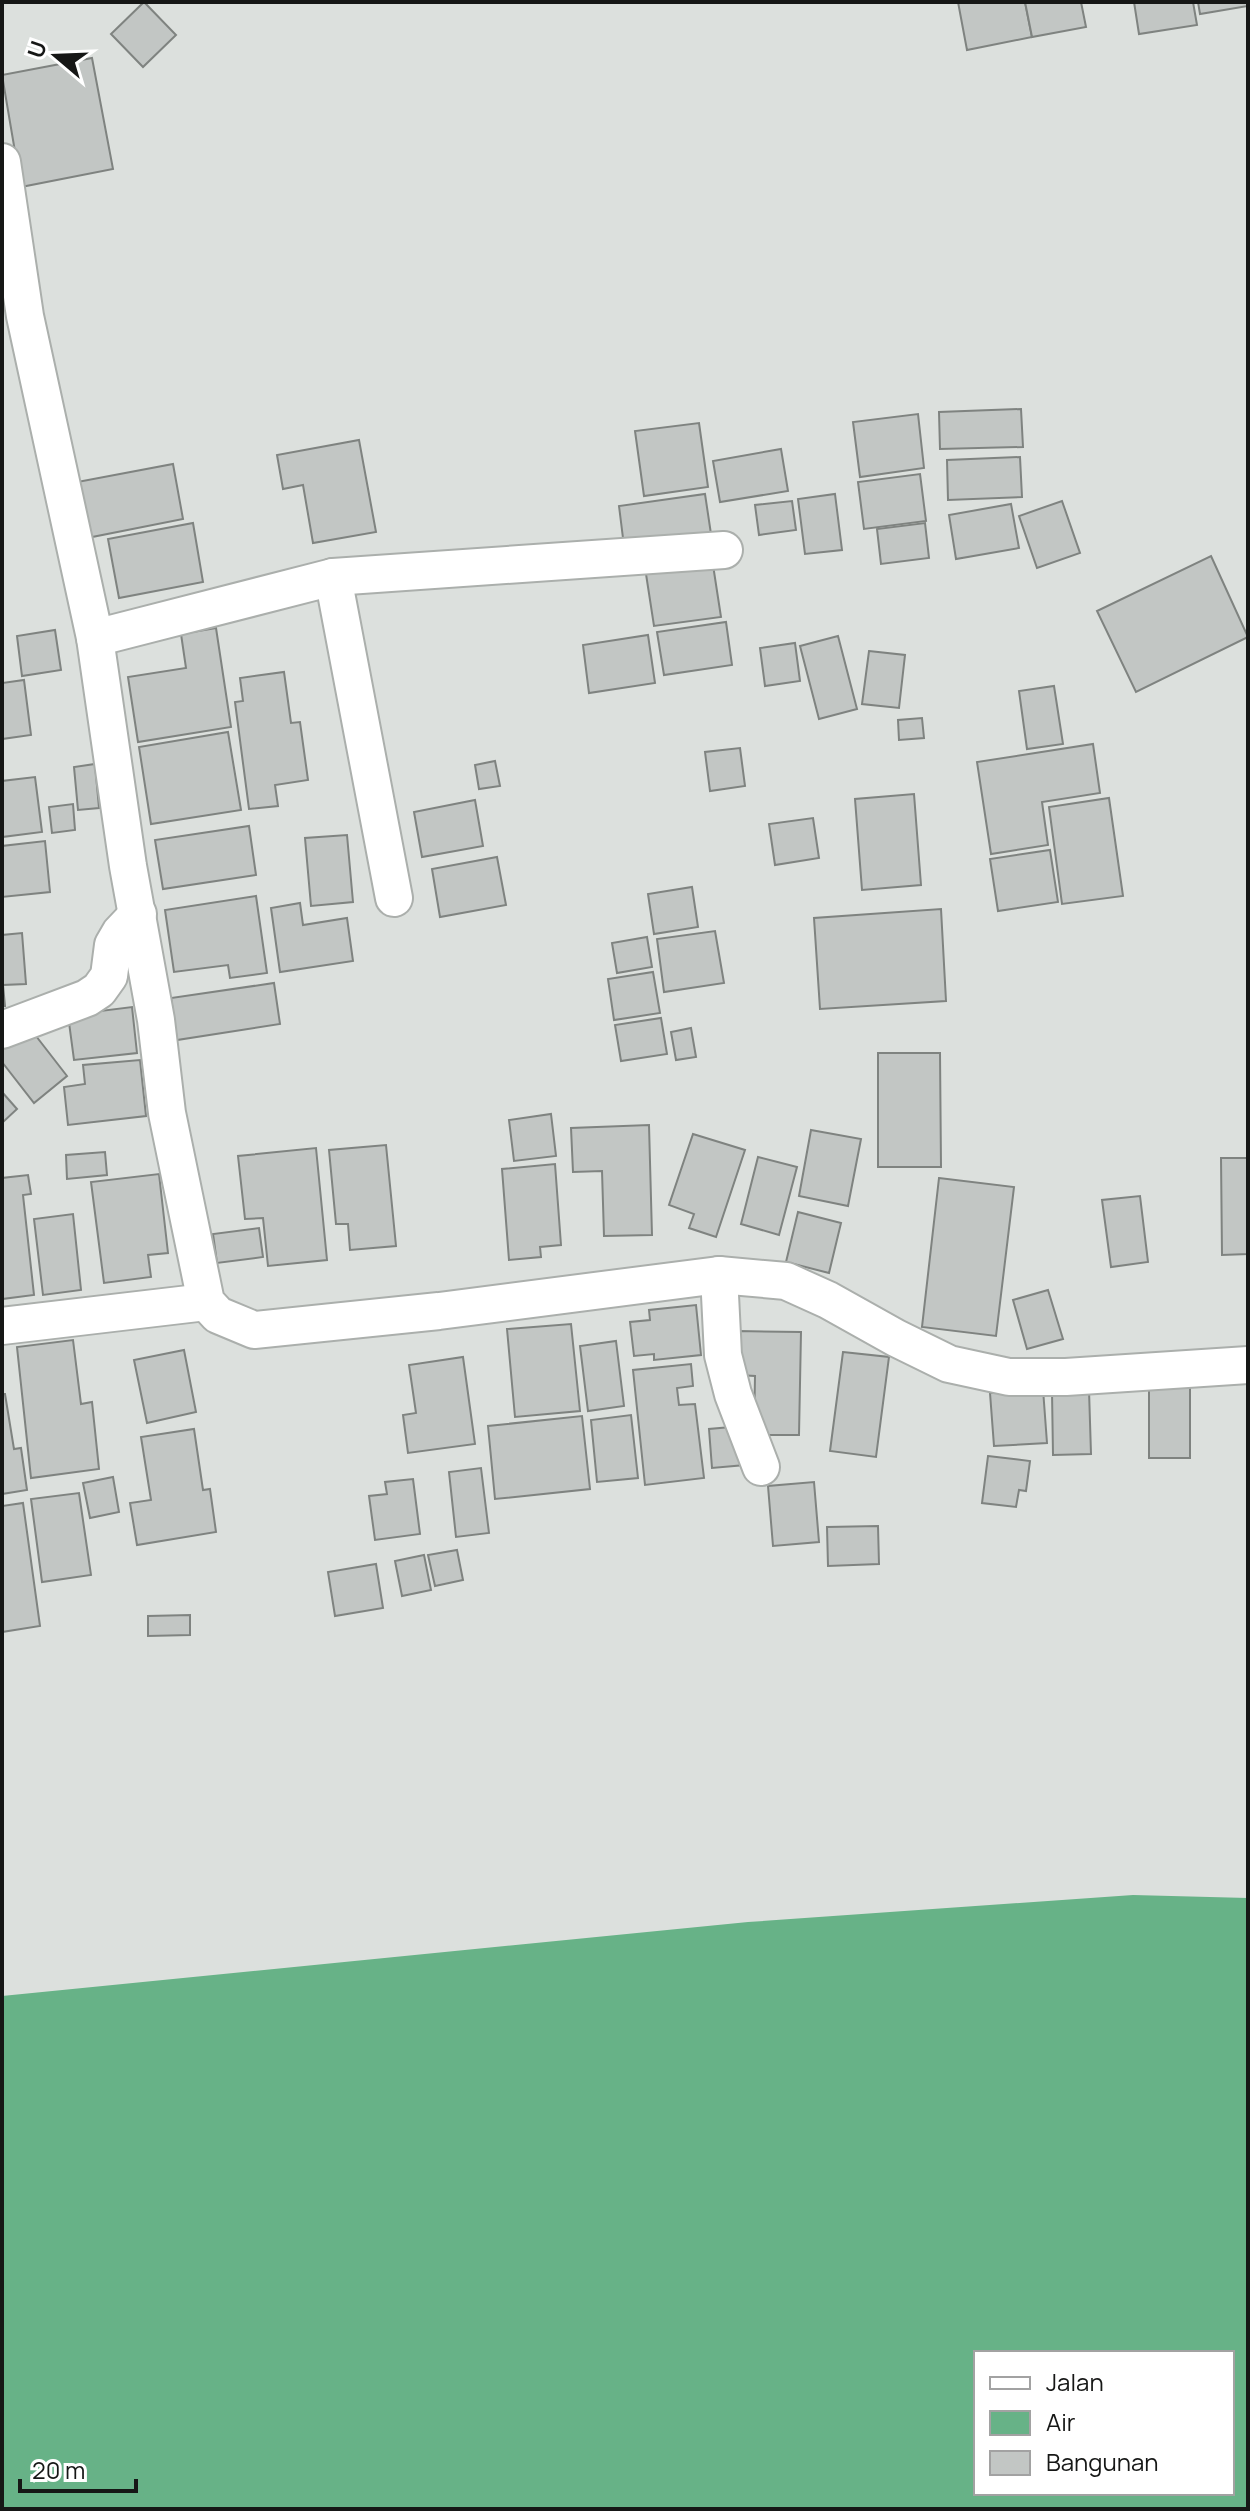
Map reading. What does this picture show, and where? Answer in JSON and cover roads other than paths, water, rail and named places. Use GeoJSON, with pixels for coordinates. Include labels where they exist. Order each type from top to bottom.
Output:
{"type":"FeatureCollection","features":[{"type":"Feature","properties":{"kind":"street"},"geometry":{"type":"LineString","coordinates":[[2,162],[25,316],[95,638],[156,1020],[167,1113],[206,1302],[218,1315],[254,1330],[439,1311],[719,1275],[786,1281],[949,1364],[1009,1377],[1066,1377],[1248,1365]]}},
{"type":"Feature","properties":{"kind":"street"},"geometry":{"type":"LineString","coordinates":[[95,638],[333,577],[724,550]]}},
{"type":"Feature","properties":{"kind":"street"},"geometry":{"type":"LineString","coordinates":[[333,577],[394,898]]}},
{"type":"Feature","properties":{"kind":"street"},"geometry":{"type":"LineString","coordinates":[[2,1030],[87,998],[99,990],[109,976],[113,945],[138,914]]}},
{"type":"Feature","properties":{"kind":"street"},"geometry":{"type":"LineString","coordinates":[[719,1275],[723,1355],[733,1394],[761,1467]]}},
{"type":"Feature","properties":{"kind":"street"},"geometry":{"type":"LineString","coordinates":[[2,1326],[206,1302]]}},
{"type":"Feature","properties":{"kind":"water"},"geometry":{"type":"Polygon","coordinates":[[[1133,1895],[1248,1898],[1248,2509],[2,2509],[2,1996],[748,1922],[1133,1895]]]}}]}
